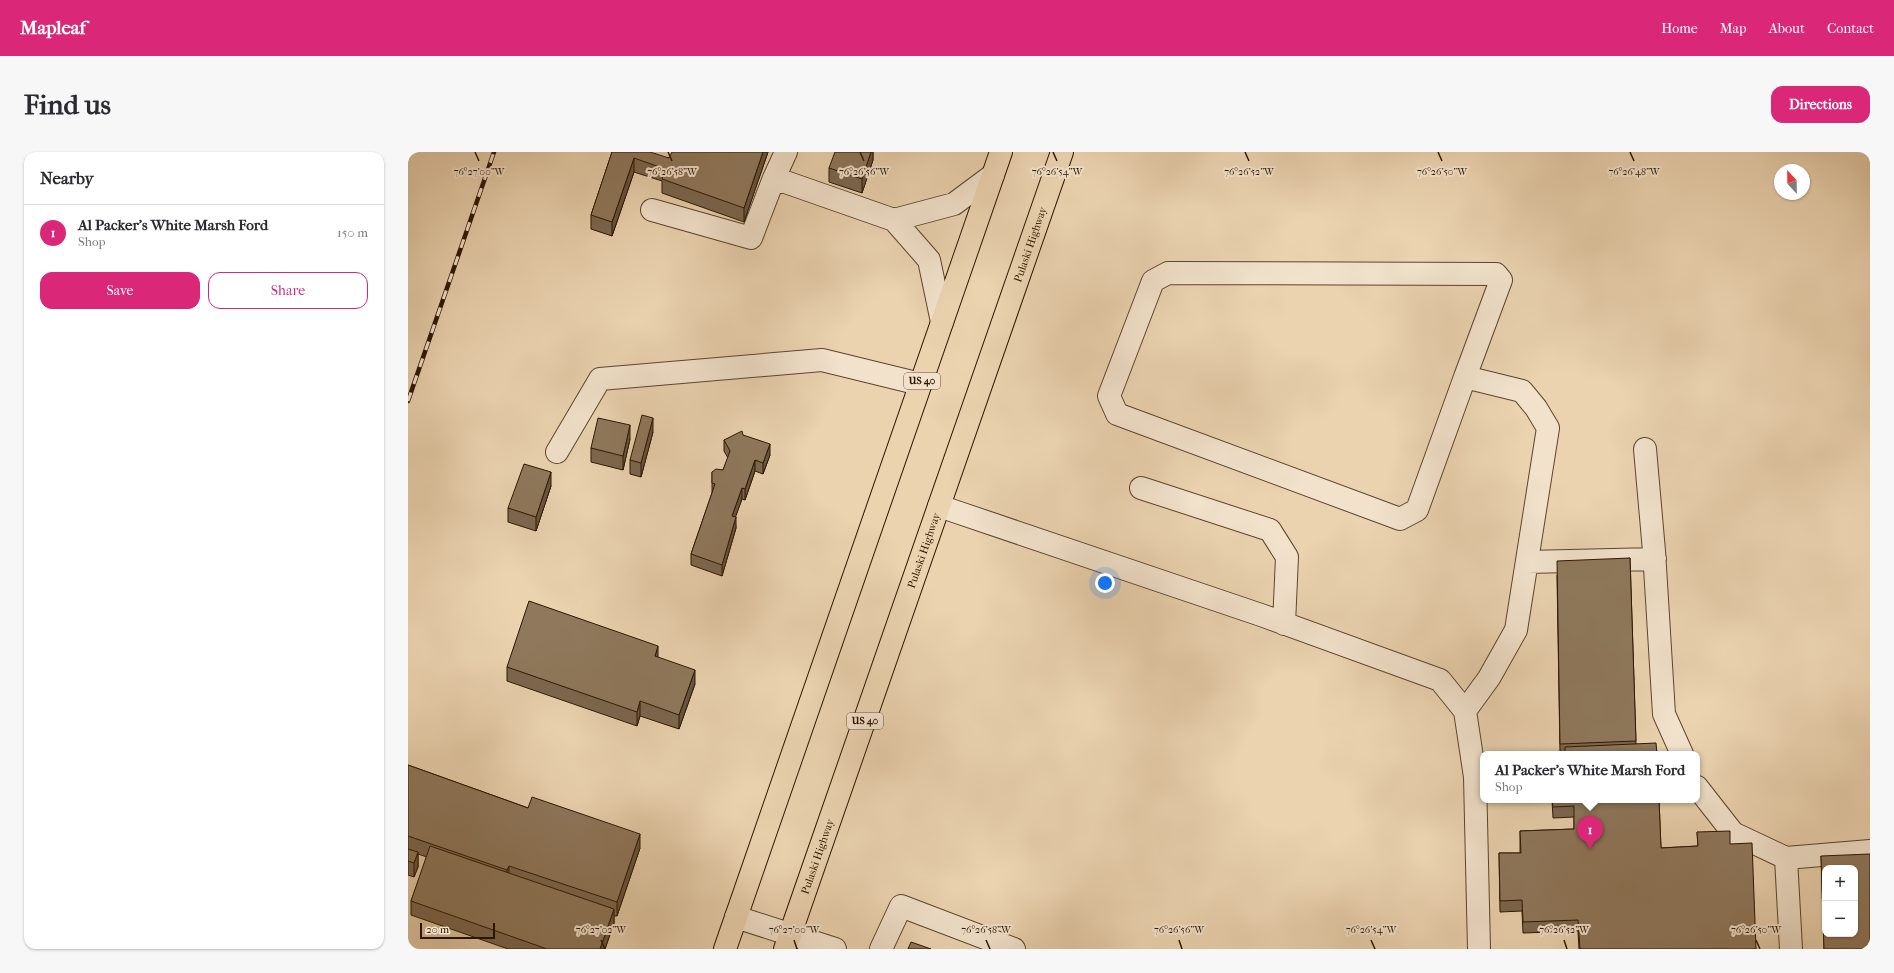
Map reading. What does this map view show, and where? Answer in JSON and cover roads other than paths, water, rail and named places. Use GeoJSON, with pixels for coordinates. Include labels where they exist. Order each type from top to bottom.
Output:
{"type":"FeatureCollection","features":[{"type":"Feature","properties":{"kind":"highway","name":"US 40"},"geometry":{"type":"LineString","coordinates":[[725,949],[1001,152]]}},
{"type":"Feature","properties":{"kind":"highway","name":"Pulaski Highway"},"geometry":{"type":"LineString","coordinates":[[788,942],[1062,152]]}},
{"type":"Feature","properties":{"kind":"lane"},"geometry":{"type":"LineString","coordinates":[[652,210],[751,238],[774,178],[786,152]]}},
{"type":"Feature","properties":{"kind":"lane"},"geometry":{"type":"LineString","coordinates":[[894,220],[954,204],[993,175]]}},
{"type":"Feature","properties":{"kind":"lane"},"geometry":{"type":"LineString","coordinates":[[774,178],[894,220],[929,260],[942,322]]}},
{"type":"Feature","properties":{"kind":"lane"},"geometry":{"type":"LineString","coordinates":[[1168,273],[1496,274],[1501,280],[1465,377],[1417,510],[1400,519],[1117,414],[1109,396],[1153,281],[1168,273]]}},
{"type":"Feature","properties":{"kind":"lane"},"geometry":{"type":"LineString","coordinates":[[557,452],[600,379],[822,360],[920,384]]}},
{"type":"Feature","properties":{"kind":"lane"},"geometry":{"type":"LineString","coordinates":[[1465,377],[1522,391],[1536,408],[1548,428],[1516,630],[1489,678],[1466,710]]}},
{"type":"Feature","properties":{"kind":"lane"},"geometry":{"type":"LineString","coordinates":[[1646,449],[1655,559],[1664,714],[1681,751]]}},
{"type":"Feature","properties":{"kind":"lane"},"geometry":{"type":"LineString","coordinates":[[1141,488],[1270,530],[1287,557],[1284,624]]}},
{"type":"Feature","properties":{"kind":"lane"},"geometry":{"type":"LineString","coordinates":[[939,506],[1284,624],[1440,680],[1466,710],[1475,777],[1479,949]]}},
{"type":"Feature","properties":{"kind":"lane"},"geometry":{"type":"LineString","coordinates":[[1527,562],[1655,559]]}},
{"type":"Feature","properties":{"kind":"lane"},"geometry":{"type":"LineString","coordinates":[[1700,791],[1732,833],[1786,858],[1870,852]]}},
{"type":"Feature","properties":{"kind":"lane"},"geometry":{"type":"LineString","coordinates":[[1786,858],[1791,949]]}},
{"type":"Feature","properties":{"kind":"lane"},"geometry":{"type":"LineString","coordinates":[[881,949],[900,906],[1014,949]]}},
{"type":"Feature","properties":{"kind":"lane"},"geometry":{"type":"LineString","coordinates":[[736,917],[788,942],[835,949]]}},
{"type":"Feature","properties":{"kind":"railway"},"geometry":{"type":"LineString","coordinates":[[408,401],[494,152]]}},
{"type":"Feature","properties":{"kind":"place","name":"Al Packer's White Marsh Ford"},"geometry":{"type":"Point","coordinates":[1590,849]}}]}
